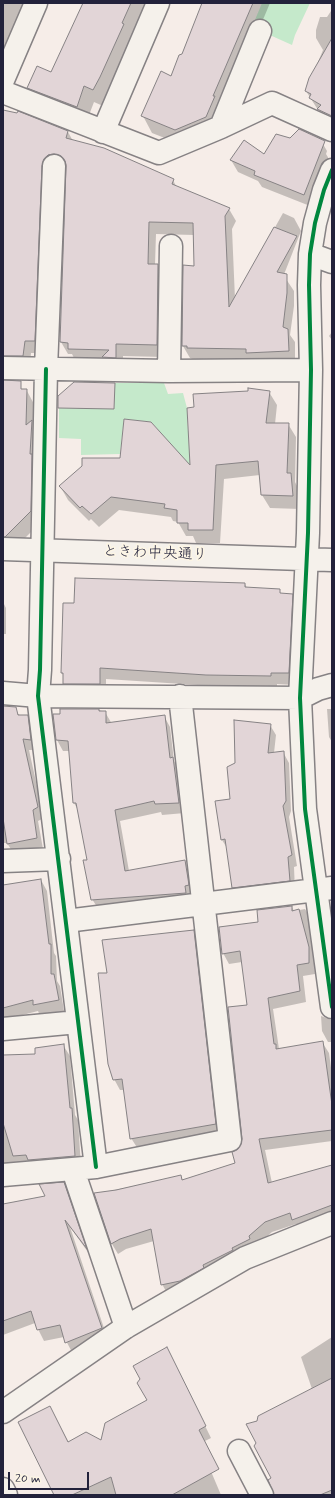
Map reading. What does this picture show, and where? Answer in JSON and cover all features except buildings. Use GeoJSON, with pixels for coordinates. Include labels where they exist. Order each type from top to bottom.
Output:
{"type":"FeatureCollection","features":[{"type":"Feature","properties":{"kind":"street"},"geometry":{"type":"LineString","coordinates":[[3,80],[36,3]]}},
{"type":"Feature","properties":{"kind":"street"},"geometry":{"type":"LineString","coordinates":[[103,132],[158,3]]}},
{"type":"Feature","properties":{"kind":"street"},"geometry":{"type":"LineString","coordinates":[[221,127],[260,31]]}},
{"type":"Feature","properties":{"kind":"street"},"geometry":{"type":"LineString","coordinates":[[3,92],[159,153],[221,127],[272,103],[332,130]]}},
{"type":"Feature","properties":{"kind":"street"},"geometry":{"type":"LineString","coordinates":[[54,166],[46,369],[41,550],[40,670],[38,696],[96,1167]]}},
{"type":"Feature","properties":{"kind":"street"},"geometry":{"type":"LineString","coordinates":[[332,170],[314,223],[310,254],[309,284],[311,370],[307,558],[300,698],[305,809],[324,889],[332,1007]]}},
{"type":"Feature","properties":{"kind":"street"},"geometry":{"type":"LineString","coordinates":[[169,371],[171,246]]}},
{"type":"Feature","properties":{"kind":"street"},"geometry":{"type":"LineString","coordinates":[[310,254],[332,262]]}},
{"type":"Feature","properties":{"kind":"street"},"geometry":{"type":"LineString","coordinates":[[3,368],[169,371],[311,370]]}},
{"type":"Feature","properties":{"kind":"street","name":"ときわ中央通り"},"geometry":{"type":"LineString","coordinates":[[3,549],[332,560]]}},
{"type":"Feature","properties":{"kind":"street"},"geometry":{"type":"LineString","coordinates":[[3,694],[38,696],[300,698],[318,688],[332,685]]}},
{"type":"Feature","properties":{"kind":"street"},"geometry":{"type":"LineString","coordinates":[[3,1175],[96,1167],[230,1140],[205,903],[180,696]]}},
{"type":"Feature","properties":{"kind":"street"},"geometry":{"type":"LineString","coordinates":[[3,861],[58,859]]}},
{"type":"Feature","properties":{"kind":"street"},"geometry":{"type":"LineString","coordinates":[[66,921],[324,889]]}},
{"type":"Feature","properties":{"kind":"street"},"geometry":{"type":"LineString","coordinates":[[3,1029],[78,1022]]}},
{"type":"Feature","properties":{"kind":"street"},"geometry":{"type":"LineString","coordinates":[[72,1170],[126,1328]]}},
{"type":"Feature","properties":{"kind":"street"},"geometry":{"type":"LineString","coordinates":[[3,1412],[126,1328],[245,1258],[332,1223]]}},
{"type":"Feature","properties":{"kind":"street"},"geometry":{"type":"LineString","coordinates":[[239,1451],[262,1495]]}},
{"type":"Feature","properties":{"kind":"street"},"geometry":{"type":"LineString","coordinates":[[3,1488],[6,1495]]}},
{"type":"Feature","properties":{"kind":"green space"},"geometry":{"type":"Polygon","coordinates":[[[262,3],[310,3],[292,45],[252,27],[262,3]]]}},
{"type":"Feature","properties":{"kind":"green space"},"geometry":{"type":"Polygon","coordinates":[[[115,383],[164,383],[168,394],[183,393],[187,408],[188,431],[192,431],[194,474],[158,454],[161,433],[151,422],[124,419],[120,454],[81,455],[81,439],[59,438],[59,395],[115,383]]]}},
{"type":"Feature","properties":{"kind":"cycle path"},"geometry":{"type":"LineString","coordinates":[[332,170],[324,190],[315,223],[310,254],[309,285],[311,370],[308,533],[300,698],[305,809],[332,1007]]}},
{"type":"Feature","properties":{"kind":"cycle path"},"geometry":{"type":"LineString","coordinates":[[46,369],[40,670],[38,696],[96,1167]]}}]}
